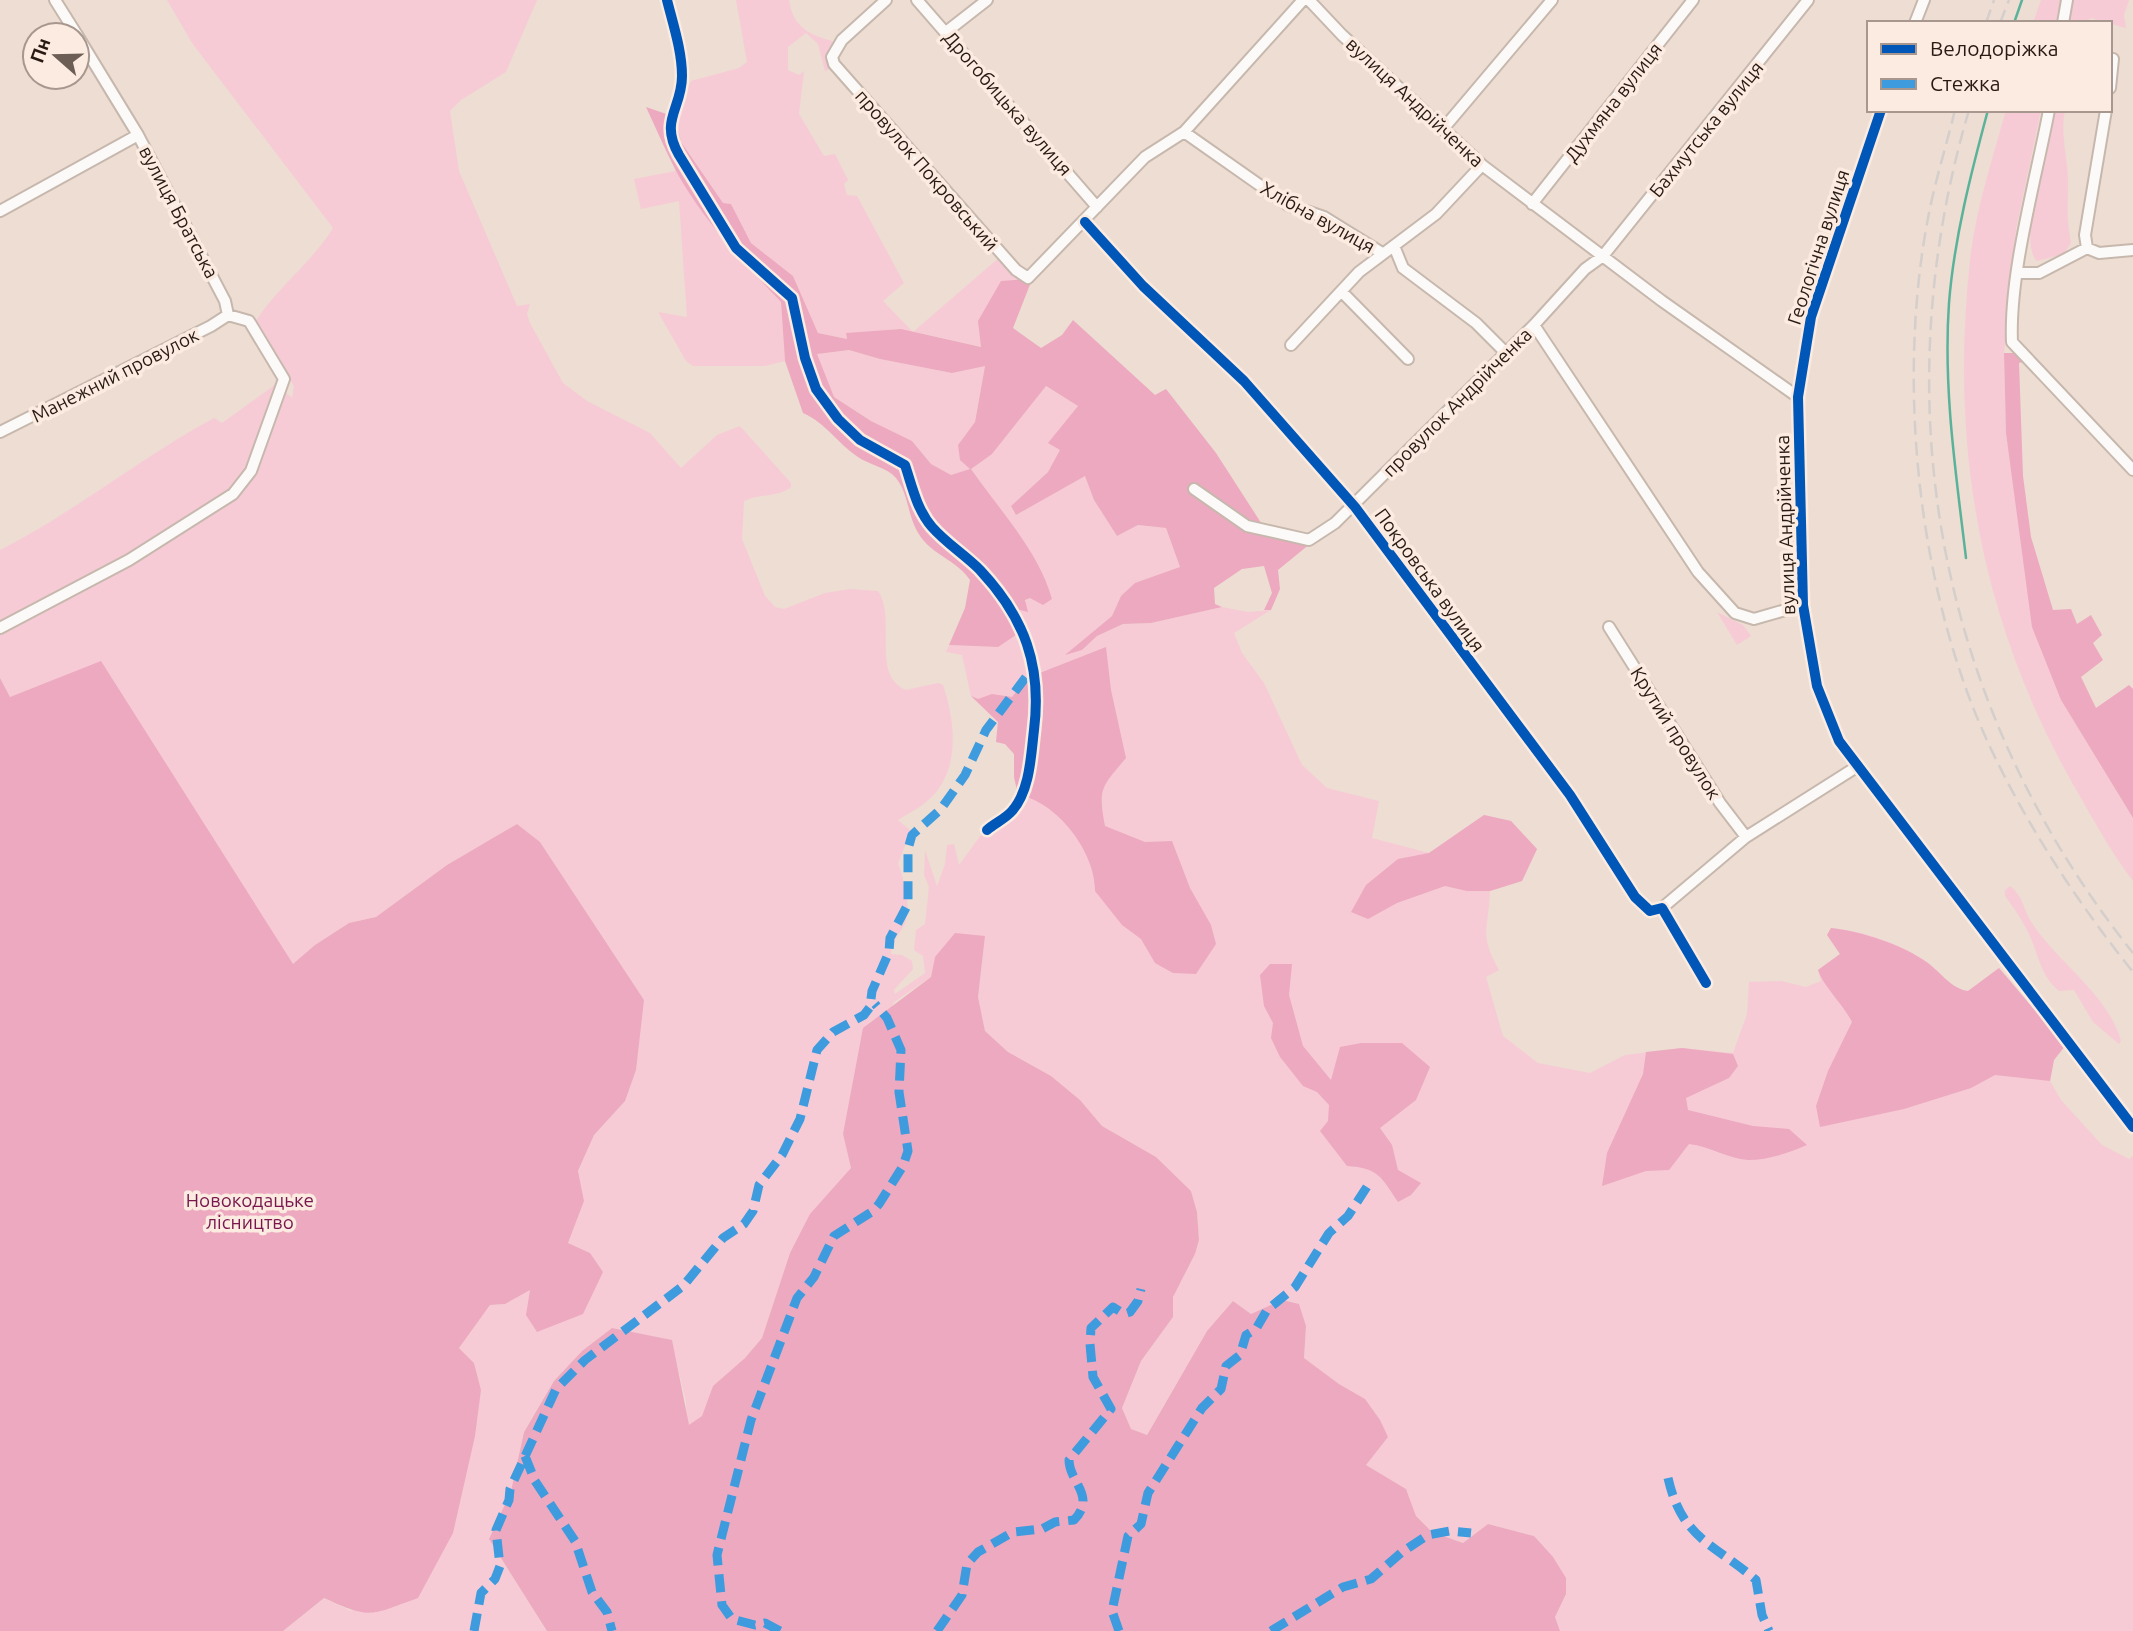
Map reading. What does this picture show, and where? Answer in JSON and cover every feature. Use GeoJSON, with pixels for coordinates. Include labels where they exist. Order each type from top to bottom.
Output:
{"type":"FeatureCollection","features":[{"type":"Feature","properties":{"kind":"street","name":"вулиця Братська"},"geometry":{"type":"LineString","coordinates":[[55,0],[68,21]]}},
{"type":"Feature","properties":{"kind":"street"},"geometry":{"type":"LineString","coordinates":[[667,0],[682,73],[681,87],[669,125],[672,142],[736,248],[792,298],[805,358],[816,389],[838,419],[860,440],[905,465],[925,516],[933,528],[981,572],[1009,609],[1028,646],[1036,669],[1037,703],[1028,774],[1015,808],[987,830]]}},
{"type":"Feature","properties":{"kind":"street","name":"провулок Покровський"},"geometry":{"type":"LineString","coordinates":[[886,0],[842,40],[832,57],[838,70],[1016,270],[1028,278],[1084,222]]}},
{"type":"Feature","properties":{"kind":"street","name":"Дрогобицька вулиця"},"geometry":{"type":"LineString","coordinates":[[917,0],[1097,208]]}},
{"type":"Feature","properties":{"kind":"street"},"geometry":{"type":"LineString","coordinates":[[946,32],[987,0]]}},
{"type":"Feature","properties":{"kind":"street"},"geometry":{"type":"LineString","coordinates":[[1443,129],[1552,0]]}},
{"type":"Feature","properties":{"kind":"street","name":"Духмяна вулиця"},"geometry":{"type":"LineString","coordinates":[[1532,204],[1693,0]]}},
{"type":"Feature","properties":{"kind":"street","name":"Бахмутська вулиця"},"geometry":{"type":"LineString","coordinates":[[1603,256],[1808,0]]}},
{"type":"Feature","properties":{"kind":"street"},"geometry":{"type":"LineString","coordinates":[[1916,21],[1924,0]]}},
{"type":"Feature","properties":{"kind":"street"},"geometry":{"type":"LineString","coordinates":[[2063,21],[2067,0]]}},
{"type":"Feature","properties":{"kind":"street"},"geometry":{"type":"LineString","coordinates":[[1084,222],[1145,157],[1184,132],[1311,1]]}},
{"type":"Feature","properties":{"kind":"street","name":"вулиця Андрійченка"},"geometry":{"type":"LineString","coordinates":[[1311,1],[1482,165],[1798,397],[1803,605],[1816,686],[1839,741],[2133,1127]]}},
{"type":"Feature","properties":{"kind":"street","name":"вулиця Братська"},"geometry":{"type":"LineString","coordinates":[[91,58],[138,135],[225,301],[228,315]]}},
{"type":"Feature","properties":{"kind":"street"},"geometry":{"type":"LineString","coordinates":[[2112,69],[2113,59]]}},
{"type":"Feature","properties":{"kind":"street","name":"Геологічна вулиця"},"geometry":{"type":"LineString","coordinates":[[1798,397],[1811,317],[1880,112]]}},
{"type":"Feature","properties":{"kind":"street"},"geometry":{"type":"LineString","coordinates":[[2049,112],[2018,274],[2011,320],[2012,342],[2133,470]]}},
{"type":"Feature","properties":{"kind":"street"},"geometry":{"type":"LineString","coordinates":[[2087,248],[2085,236],[2106,112]]}},
{"type":"Feature","properties":{"kind":"street","name":"Хлібна вулиця"},"geometry":{"type":"LineString","coordinates":[[1184,132],[1288,205],[1324,217],[1382,253]]}},
{"type":"Feature","properties":{"kind":"street"},"geometry":{"type":"LineString","coordinates":[[0,211],[138,135]]}},
{"type":"Feature","properties":{"kind":"street"},"geometry":{"type":"LineString","coordinates":[[1291,345],[1382,253],[1436,214],[1482,165]]}},
{"type":"Feature","properties":{"kind":"street","name":"Покровська вулиця"},"geometry":{"type":"LineString","coordinates":[[1084,222],[1143,286],[1244,382],[1355,507],[1570,795],[1635,897],[1650,911],[1662,908]]}},
{"type":"Feature","properties":{"kind":"street","name":"Хлібна вулиця"},"geometry":{"type":"LineString","coordinates":[[1394,246],[1403,268],[1440,293],[1507,353]]}},
{"type":"Feature","properties":{"kind":"street"},"geometry":{"type":"LineString","coordinates":[[2018,274],[2039,273],[2087,248]]}},
{"type":"Feature","properties":{"kind":"street"},"geometry":{"type":"LineString","coordinates":[[2087,248],[2098,253],[2133,250]]}},
{"type":"Feature","properties":{"kind":"street","name":"провулок Андрійченка"},"geometry":{"type":"LineString","coordinates":[[1194,489],[1247,526],[1308,540],[1355,507],[1507,353],[1585,269],[1603,256]]}},
{"type":"Feature","properties":{"kind":"street"},"geometry":{"type":"LineString","coordinates":[[1342,292],[1408,359]]}},
{"type":"Feature","properties":{"kind":"street"},"geometry":{"type":"LineString","coordinates":[[0,628],[129,561],[233,494],[251,471],[284,379],[249,321],[228,315]]}},
{"type":"Feature","properties":{"kind":"street","name":"Манежний провулок"},"geometry":{"type":"LineString","coordinates":[[0,432],[228,315]]}},
{"type":"Feature","properties":{"kind":"street","name":"вулиця Андрійченка"},"geometry":{"type":"LineString","coordinates":[[1534,325],[1698,572],[1735,613],[1754,619],[1803,605]]}},
{"type":"Feature","properties":{"kind":"street","name":"Крутий провулок"},"geometry":{"type":"LineString","coordinates":[[1609,627],[1720,803],[1746,837]]}},
{"type":"Feature","properties":{"kind":"street"},"geometry":{"type":"LineString","coordinates":[[1706,983],[1662,908],[1746,837],[1858,766]]}},
{"type":"Feature","properties":{"kind":"shaded area"},"geometry":{"type":"Polygon","coordinates":[[[167,0],[537,0],[506,72],[461,100],[450,111],[459,171],[517,306],[530,304],[527,314],[530,323],[563,383],[587,401],[650,433],[681,468],[717,435],[740,426],[791,483],[791,487],[780,493],[744,501],[742,539],[765,596],[775,607],[784,609],[825,593],[850,589],[878,591],[885,616],[886,659],[895,683],[906,690],[938,683],[943,685],[953,731],[950,763],[937,790],[923,805],[898,820],[911,831],[898,863],[908,905],[906,922],[893,943],[891,954],[902,955],[912,961],[913,969],[894,990],[895,994],[925,973],[923,956],[914,950],[916,930],[925,924],[929,887],[924,875],[925,850],[937,886],[945,864],[947,845],[954,844],[959,865],[981,835],[982,827],[990,825],[1013,807],[1018,795],[1014,777],[1014,754],[1005,744],[996,742],[998,722],[971,696],[962,655],[946,652],[949,645],[998,647],[1010,616],[1030,597],[988,493],[971,469],[951,475],[931,464],[912,441],[871,421],[834,397],[816,354],[849,350],[952,373],[985,365],[975,422],[958,445],[992,454],[1045,386],[1078,406],[1049,443],[1061,450],[1048,472],[1011,506],[1016,515],[1085,475],[1094,500],[1117,536],[1138,525],[1166,528],[1180,567],[1121,596],[1112,616],[1067,654],[1082,650],[1097,636],[1123,624],[1151,623],[1222,607],[1248,612],[1271,610],[1234,633],[1242,653],[1264,683],[1302,765],[1327,788],[1379,801],[1372,838],[1429,853],[1484,815],[1511,821],[1537,849],[1522,881],[1490,891],[1486,931],[1489,947],[1499,970],[1486,977],[1503,1036],[1538,1063],[1590,1073],[1625,1055],[1682,1048],[1733,1053],[1747,1014],[1749,982],[1781,981],[1806,987],[1821,981],[1818,970],[1840,954],[1827,935],[1831,928],[1869,935],[1894,944],[1928,963],[1962,990],[1968,991],[1999,968],[2065,1046],[2054,1060],[2050,1081],[2061,1100],[2102,1145],[2129,1159],[2133,1156],[2133,1631],[1560,1631],[1555,1617],[1566,1594],[1534,1536],[1488,1524],[1463,1543],[1432,1532],[1416,1516],[1406,1489],[1366,1465],[1375,1452],[1365,1399],[1304,1358],[1306,1326],[1299,1305],[1282,1301],[1251,1314],[1233,1301],[1207,1331],[1146,1436],[1131,1429],[1122,1408],[1141,1361],[1173,1317],[1173,1297],[1195,1254],[1199,1240],[1197,1212],[1191,1191],[1156,1157],[1102,1126],[1080,1100],[1051,1076],[1008,1052],[985,1031],[978,997],[985,936],[935,957],[931,977],[894,1002],[843,1134],[851,1168],[790,1253],[762,1338],[745,1358],[713,1386],[702,1416],[687,1429],[686,1402],[671,1340],[612,1328],[582,1351],[554,1381],[524,1431],[511,1491],[489,1539],[547,1631],[283,1631],[324,1598],[351,1611],[464,1481],[481,1390],[474,1363],[459,1348],[490,1305],[505,1304],[590,1253],[568,1243],[584,1201],[578,1172],[594,1135],[625,1100],[644,1000],[540,842],[517,824],[447,865],[376,917],[349,923],[315,945],[293,965],[101,662],[10,697],[0,678],[0,550],[55,519],[214,418],[222,423],[276,384],[292,398],[294,386],[254,324],[333,228],[192,43],[167,0]]]}},
{"type":"Feature","properties":{"kind":"shaded area"},"geometry":{"type":"Polygon","coordinates":[[[736,0],[789,0],[799,24],[819,37],[836,42],[830,50],[832,68],[825,71],[818,44],[806,33],[788,47],[788,70],[799,75],[804,71],[799,114],[824,156],[835,154],[848,180],[844,184],[847,195],[857,196],[904,283],[883,301],[913,332],[901,329],[846,334],[847,339],[818,333],[793,276],[751,243],[731,204],[723,203],[681,142],[675,117],[691,81],[739,68],[747,62],[736,0]]]}},
{"type":"Feature","properties":{"kind":"shaded area"},"geometry":{"type":"Polygon","coordinates":[[[2041,0],[2063,0],[2058,21],[2034,21],[2041,0]]]}},
{"type":"Feature","properties":{"kind":"shaded area"},"geometry":{"type":"Polygon","coordinates":[[[2072,0],[2129,0],[2124,15],[2126,28],[2112,24],[2112,21],[2091,18],[2087,21],[2068,21],[2072,0]]]}},
{"type":"Feature","properties":{"kind":"shaded area"},"geometry":{"type":"Polygon","coordinates":[[[2005,112],[2041,112],[2016,229],[2004,353],[2006,433],[2025,564],[2061,700],[2133,818],[2133,881],[2100,831],[2048,737],[2020,672],[1998,607],[1981,540],[1970,472],[1965,403],[1965,332],[1970,260],[1985,185],[2005,112]]]}},
{"type":"Feature","properties":{"kind":"shaded area"},"geometry":{"type":"Polygon","coordinates":[[[2055,112],[2065,112],[2071,242],[2064,254],[2037,261],[2032,250],[2030,233],[2036,189],[2055,112]]]}},
{"type":"Feature","properties":{"kind":"shaded area"},"geometry":{"type":"Polygon","coordinates":[[[676,171],[734,252],[781,302],[785,361],[765,366],[693,366],[686,361],[658,312],[687,317],[679,201],[641,209],[634,179],[676,171]]]}},
{"type":"Feature","properties":{"kind":"shaded area"},"geometry":{"type":"Polygon","coordinates":[[[1001,256],[1026,279],[982,347],[913,332],[1001,256]]]}},
{"type":"Feature","properties":{"kind":"shaded area"},"geometry":{"type":"Polygon","coordinates":[[[1717,612],[1743,625],[1751,636],[1737,645],[1717,612]]]}},
{"type":"Feature","properties":{"kind":"shaded area"},"geometry":{"type":"Polygon","coordinates":[[[2010,886],[2043,938],[2105,1008],[2115,1024],[2121,1041],[2119,1044],[2093,1022],[2074,990],[2059,991],[2048,979],[2027,929],[2005,896],[2005,890],[2010,886]]]}},
{"type":"Feature","properties":{"kind":"green space"},"geometry":{"type":"Polygon","coordinates":[[[646,107],[675,117],[681,142],[723,203],[731,204],[751,243],[793,276],[818,333],[847,339],[846,333],[901,329],[981,347],[978,321],[1001,281],[1026,279],[1031,282],[1013,328],[1041,348],[1062,335],[1073,320],[1155,395],[1166,389],[1216,453],[1265,529],[1311,543],[1278,570],[1280,589],[1271,610],[1264,610],[1272,593],[1264,566],[1242,569],[1214,588],[1215,604],[1222,607],[1151,623],[1123,624],[1097,636],[1082,650],[1065,655],[1112,616],[1121,596],[1135,583],[1180,567],[1166,528],[1138,525],[1117,536],[1094,500],[1085,476],[1016,515],[1011,506],[1048,472],[1060,450],[1048,443],[1078,406],[1046,386],[992,454],[971,469],[1028,547],[1052,599],[1043,605],[1030,598],[1025,600],[1028,612],[1020,610],[1010,616],[1016,635],[998,647],[949,645],[965,608],[970,580],[960,568],[935,551],[918,533],[896,478],[888,471],[858,457],[818,422],[803,413],[785,361],[781,302],[698,206],[676,171],[646,107]],[[849,350],[817,354],[834,397],[871,421],[912,441],[931,464],[951,475],[970,469],[960,460],[958,445],[975,422],[985,366],[952,373],[849,350]]]}},
{"type":"Feature","properties":{"kind":"green space"},"geometry":{"type":"Polygon","coordinates":[[[2004,353],[2020,353],[2026,361],[2019,363],[2023,476],[2031,537],[2053,610],[2071,609],[2077,624],[2091,615],[2102,635],[2093,643],[2103,660],[2081,677],[2096,708],[2129,685],[2133,689],[2133,818],[2061,700],[2032,627],[2006,433],[2004,353]]]}},
{"type":"Feature","properties":{"kind":"green space"},"geometry":{"type":"Polygon","coordinates":[[[1106,647],[1111,690],[1126,758],[1104,789],[1102,804],[1105,826],[1145,842],[1172,841],[1190,888],[1211,925],[1216,944],[1196,974],[1173,973],[1155,963],[1141,939],[1122,925],[1095,891],[1089,861],[1072,831],[1047,807],[1018,795],[1014,777],[1014,754],[1005,744],[996,742],[998,722],[971,696],[978,699],[992,694],[1012,697],[1027,678],[1106,647]]]}},
{"type":"Feature","properties":{"kind":"green space","name":"Новокодацьке лісництво"},"geometry":{"type":"Polygon","coordinates":[[[101,661],[293,964],[315,945],[349,923],[376,917],[447,865],[517,824],[540,842],[644,1000],[636,1070],[625,1101],[594,1135],[578,1171],[584,1201],[568,1243],[590,1253],[603,1272],[583,1314],[537,1332],[526,1315],[530,1290],[505,1304],[490,1305],[459,1348],[474,1363],[481,1390],[475,1436],[453,1533],[418,1598],[380,1611],[371,1613],[352,1610],[324,1598],[283,1631],[0,1631],[0,678],[10,697],[101,661]]]}},
{"type":"Feature","properties":{"kind":"green space"},"geometry":{"type":"Polygon","coordinates":[[[1484,815],[1511,821],[1537,849],[1522,881],[1490,891],[1467,891],[1445,886],[1397,903],[1368,919],[1351,912],[1366,885],[1398,859],[1429,853],[1484,815]]]}},
{"type":"Feature","properties":{"kind":"green space"},"geometry":{"type":"Polygon","coordinates":[[[1831,928],[1868,936],[1907,950],[1962,990],[1968,991],[1999,968],[2065,1046],[2054,1060],[2050,1081],[1995,1075],[1971,1088],[1904,1109],[1820,1127],[1816,1106],[1828,1071],[1852,1022],[1818,970],[1840,954],[1827,935],[1831,928]]]}},
{"type":"Feature","properties":{"kind":"green space"},"geometry":{"type":"Polygon","coordinates":[[[955,933],[985,936],[978,997],[985,1031],[1008,1052],[1051,1076],[1080,1100],[1102,1126],[1156,1157],[1191,1191],[1197,1212],[1199,1240],[1195,1254],[1173,1297],[1173,1317],[1141,1361],[1122,1408],[1131,1429],[1147,1435],[1207,1331],[1233,1301],[1251,1314],[1282,1300],[1299,1304],[1306,1326],[1304,1358],[1365,1399],[1388,1437],[1366,1465],[1406,1489],[1416,1516],[1432,1532],[1463,1543],[1488,1524],[1534,1536],[1553,1557],[1566,1578],[1566,1594],[1555,1617],[1560,1631],[547,1631],[489,1539],[511,1491],[524,1432],[554,1381],[582,1351],[612,1328],[672,1340],[689,1425],[702,1416],[713,1386],[745,1358],[762,1338],[790,1253],[810,1214],[851,1168],[843,1134],[863,1028],[931,977],[935,957],[955,933]]]}},
{"type":"Feature","properties":{"kind":"green space"},"geometry":{"type":"Polygon","coordinates":[[[1270,964],[1292,964],[1289,995],[1303,1046],[1331,1080],[1340,1047],[1361,1043],[1402,1043],[1430,1067],[1416,1100],[1380,1128],[1392,1145],[1398,1170],[1421,1183],[1411,1195],[1398,1202],[1378,1175],[1366,1169],[1347,1166],[1320,1131],[1328,1121],[1329,1105],[1317,1092],[1303,1086],[1280,1057],[1271,1038],[1273,1023],[1264,1006],[1260,975],[1270,964]]]}},
{"type":"Feature","properties":{"kind":"green space"},"geometry":{"type":"Polygon","coordinates":[[[1682,1048],[1733,1054],[1738,1066],[1729,1078],[1686,1098],[1688,1110],[1753,1126],[1789,1129],[1807,1145],[1778,1156],[1748,1160],[1689,1144],[1669,1170],[1646,1171],[1602,1186],[1607,1153],[1643,1074],[1646,1052],[1682,1048]]]}},
{"type":"Feature","properties":{"kind":"waterway"},"geometry":{"type":"LineString","coordinates":[[2015,21],[2022,0]]}},
{"type":"Feature","properties":{"kind":"waterway"},"geometry":{"type":"LineString","coordinates":[[1966,558],[1949,399],[1949,303],[1959,230],[1988,112]]}},
{"type":"Feature","properties":{"kind":"railway"},"geometry":{"type":"LineString","coordinates":[[1987,21],[1994,0]]}},
{"type":"Feature","properties":{"kind":"railway"},"geometry":{"type":"LineString","coordinates":[[2001,21],[2009,0]]}},
{"type":"Feature","properties":{"kind":"railway"},"geometry":{"type":"LineString","coordinates":[[1954,112],[1930,208],[1920,273],[1914,342],[1914,412],[1930,554],[1945,622],[1966,688],[1991,749],[2021,808],[2056,865],[2133,972]]}},
{"type":"Feature","properties":{"kind":"railway"},"geometry":{"type":"LineString","coordinates":[[1969,112],[1943,222],[1930,333],[1931,444],[1946,552],[1973,658],[2014,761],[2067,860],[2133,953]]}},
{"type":"Feature","properties":{"kind":"marked path"},"geometry":{"type":"LineString","coordinates":[[474,1631],[481,1593],[495,1579],[500,1566],[496,1530],[509,1500],[510,1489],[556,1389],[585,1360],[683,1286],[723,1238],[744,1224],[753,1211],[759,1185],[782,1155],[800,1119],[817,1050],[833,1032],[864,1015],[870,1007],[872,991],[889,952],[890,938],[908,904],[908,849],[912,835],[941,809],[965,775],[986,730],[1029,673],[1031,665]]}},
{"type":"Feature","properties":{"kind":"marked path"},"geometry":{"type":"LineString","coordinates":[[780,1631],[765,1623],[755,1625],[732,1619],[722,1605],[717,1555],[751,1420],[797,1298],[814,1277],[834,1236],[873,1211],[879,1204],[903,1166],[908,1151],[899,1092],[901,1050],[887,1018],[875,1004]]}},
{"type":"Feature","properties":{"kind":"marked path"},"geometry":{"type":"LineString","coordinates":[[1119,1631],[1112,1611],[1128,1536],[1141,1524],[1148,1493],[1202,1408],[1221,1389],[1226,1366],[1240,1355],[1246,1335],[1256,1329],[1267,1310],[1295,1287],[1329,1233],[1348,1216],[1370,1182]]}},
{"type":"Feature","properties":{"kind":"marked path"},"geometry":{"type":"LineString","coordinates":[[937,1631],[962,1595],[967,1564],[978,1552],[1013,1532],[1042,1529],[1055,1522],[1074,1520],[1080,1511],[1083,1496],[1069,1460],[1111,1409],[1093,1377],[1091,1328],[1113,1307],[1124,1314],[1130,1312],[1138,1301],[1141,1289]]}},
{"type":"Feature","properties":{"kind":"marked path"},"geometry":{"type":"LineString","coordinates":[[525,1456],[535,1481],[575,1541],[592,1592],[607,1612],[612,1631]]}},
{"type":"Feature","properties":{"kind":"marked path"},"geometry":{"type":"LineString","coordinates":[[1668,1478],[1674,1498],[1691,1527],[1713,1548],[1756,1580],[1762,1615],[1769,1631]]}},
{"type":"Feature","properties":{"kind":"marked path"},"geometry":{"type":"LineString","coordinates":[[1271,1631],[1343,1587],[1371,1579],[1402,1552],[1428,1535],[1450,1531],[1471,1533]]}},
{"type":"Feature","properties":{"kind":"cycle path"},"geometry":{"type":"LineString","coordinates":[[667,0],[682,67],[681,87],[671,123],[673,143],[679,155],[736,248],[792,298],[805,358],[816,389],[838,419],[860,440],[905,465],[922,513],[932,527],[996,588],[1009,606],[1027,644],[1032,664],[1036,707],[1029,772],[1018,803],[1009,814],[987,830]]}},
{"type":"Feature","properties":{"kind":"cycle path"},"geometry":{"type":"LineString","coordinates":[[1880,112],[1811,317],[1798,397],[1803,605],[1817,686],[1839,741],[2133,1127]]}},
{"type":"Feature","properties":{"kind":"cycle path"},"geometry":{"type":"LineString","coordinates":[[1085,222],[1143,286],[1244,381],[1355,507],[1570,795],[1635,897],[1650,911],[1662,908],[1706,983]]}}]}
